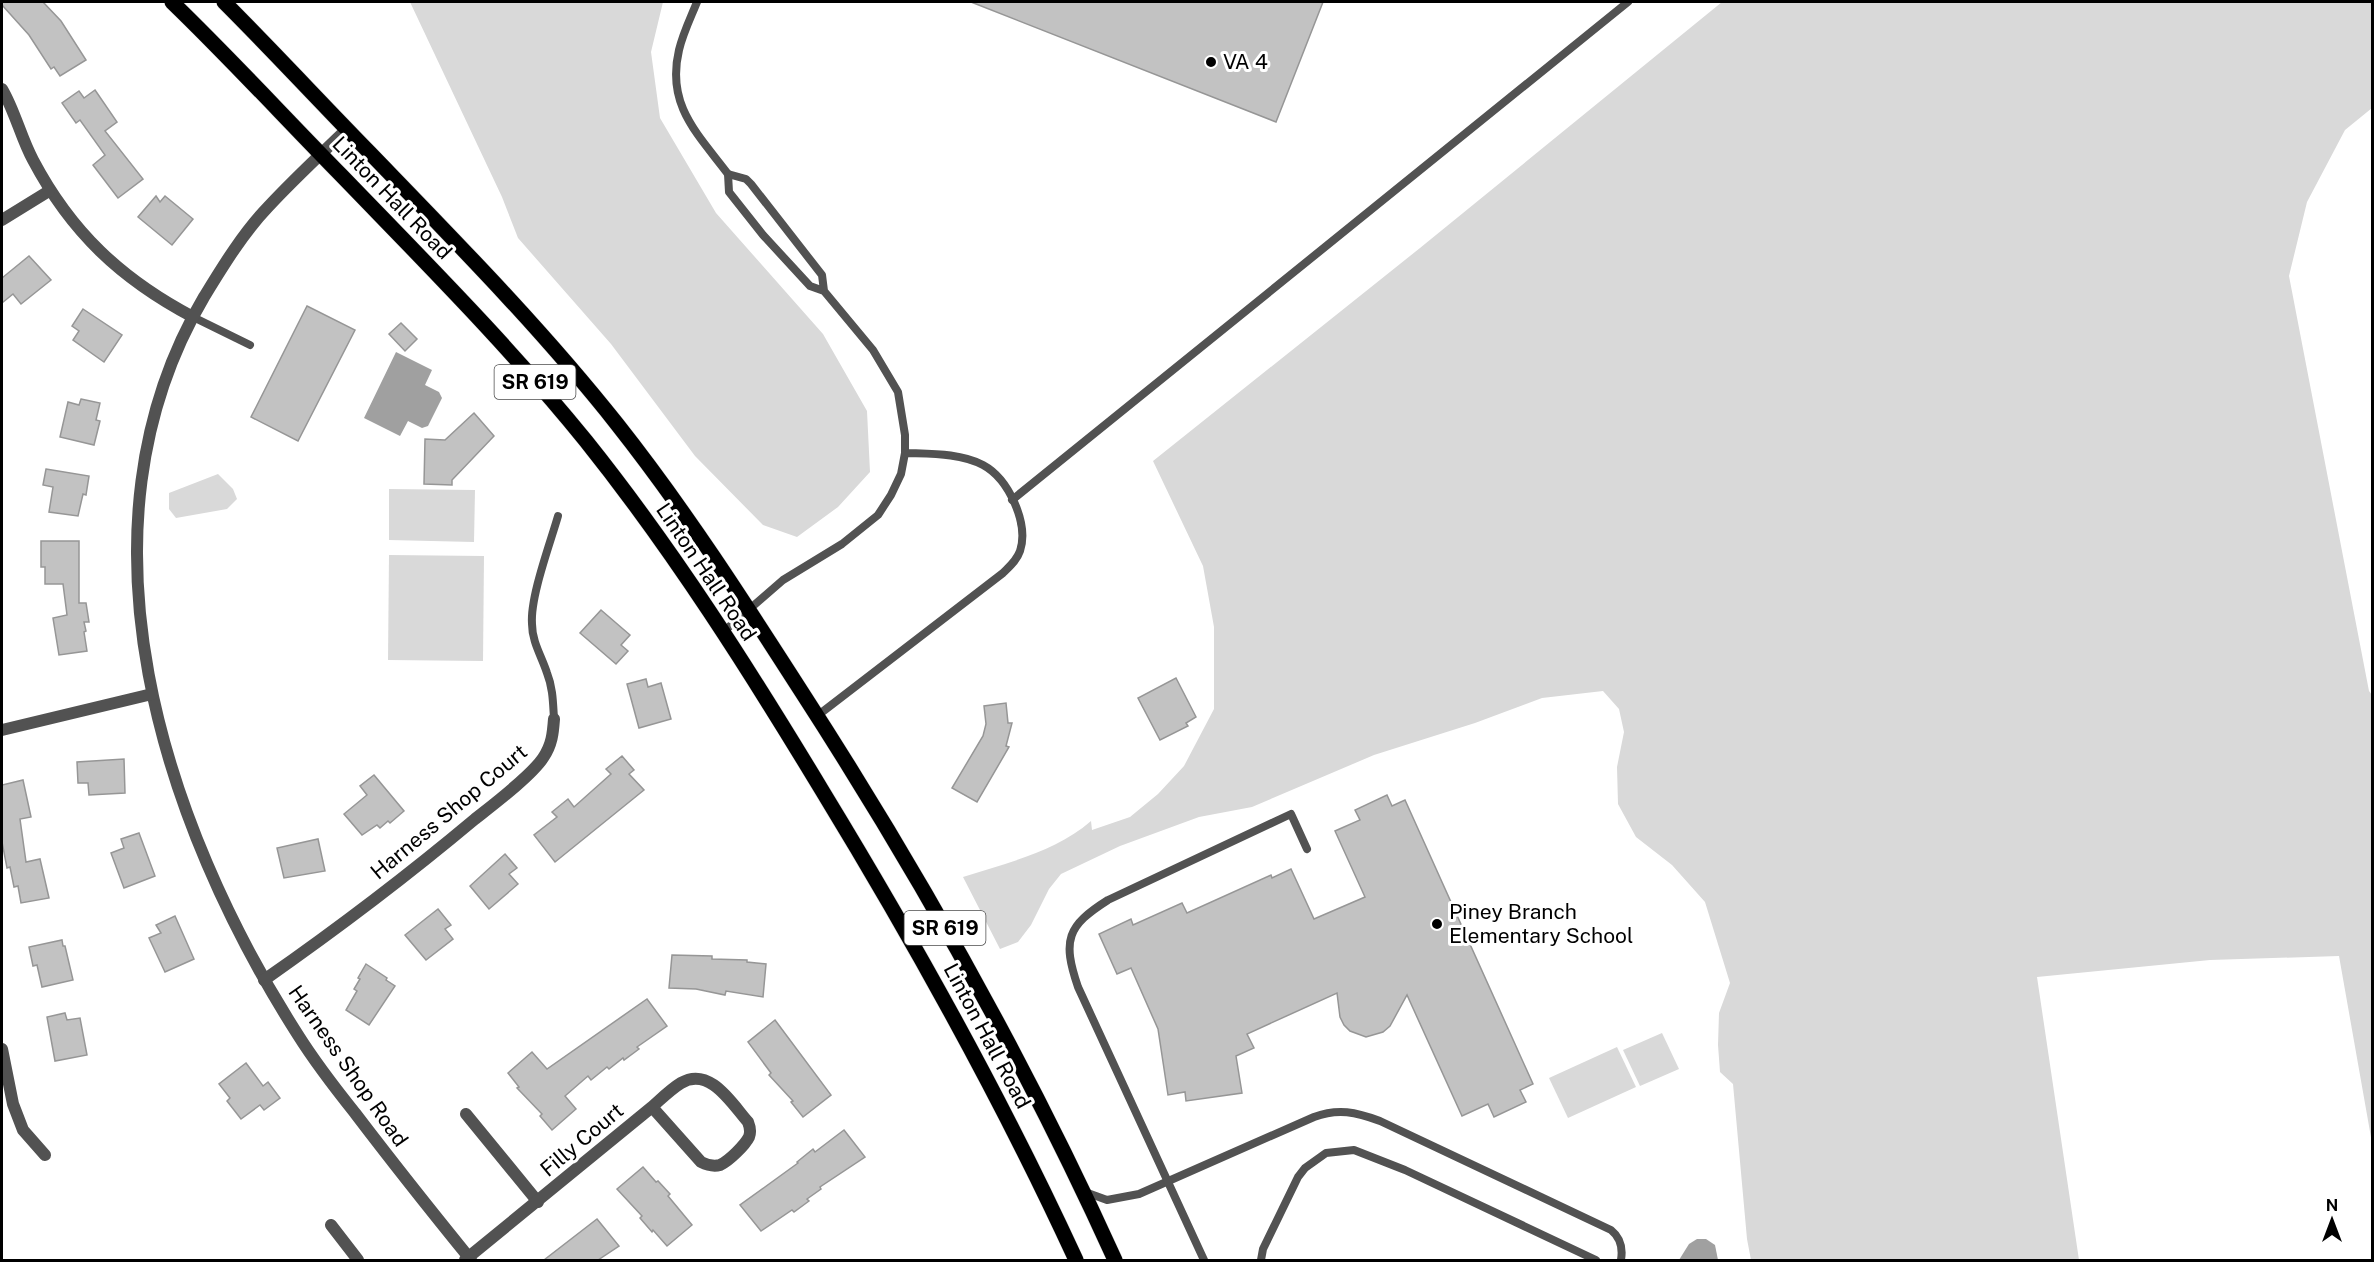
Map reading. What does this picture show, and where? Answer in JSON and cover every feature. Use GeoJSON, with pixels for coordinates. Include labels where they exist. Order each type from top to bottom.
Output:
{"type":"FeatureCollection","features":[{"type":"Feature","properties":{"kind":"main road","name":"Linton Hall Road"},"geometry":{"type":"LineString","coordinates":[[172,2],[226,54],[480,319],[584,439],[629,497],[723,633],[776,715],[928,967],[1018,1141],[1076,1260]]}},
{"type":"Feature","properties":{"kind":"main road","name":"Linton Hall Road"},"geometry":{"type":"LineString","coordinates":[[224,2],[500,289],[581,381],[664,486],[749,610],[817,716],[963,958],[1083,1191],[1115,1260]]}},
{"type":"Feature","properties":{"kind":"street"},"geometry":{"type":"LineString","coordinates":[[2,89],[31,158],[49,191],[74,225],[101,254],[132,280],[193,317]]}},
{"type":"Feature","properties":{"kind":"street","name":"Harness Shop Road"},"geometry":{"type":"LineString","coordinates":[[346,130],[266,209],[233,251],[193,317],[177,352],[160,400],[148,449],[140,499],[136,551],[138,603],[144,655],[172,769],[195,834],[228,911],[264,980],[314,1060],[469,1260]]}},
{"type":"Feature","properties":{"kind":"street"},"geometry":{"type":"LineString","coordinates":[[2,220],[49,191]]}},
{"type":"Feature","properties":{"kind":"street"},"geometry":{"type":"LineString","coordinates":[[2,730],[152,694]]}},
{"type":"Feature","properties":{"kind":"street","name":"Harness Shop Court"},"geometry":{"type":"LineString","coordinates":[[264,980],[389,889],[508,791],[542,760],[551,744],[555,719]]}},
{"type":"Feature","properties":{"kind":"street"},"geometry":{"type":"LineString","coordinates":[[2,1049],[13,1104],[23,1130],[45,1155]]}},
{"type":"Feature","properties":{"kind":"street","name":"Filly Court"},"geometry":{"type":"LineString","coordinates":[[469,1260],[538,1202],[652,1107],[681,1083],[692,1078],[703,1079],[714,1084],[748,1122],[750,1129],[748,1138],[729,1159],[720,1165],[710,1166],[701,1162],[652,1107]]}},
{"type":"Feature","properties":{"kind":"street","name":"Filly Court"},"geometry":{"type":"LineString","coordinates":[[466,1114],[538,1202]]}},
{"type":"Feature","properties":{"kind":"street"},"geometry":{"type":"LineString","coordinates":[[331,1225],[358,1260]]}},
{"type":"Feature","properties":{"kind":"lane"},"geometry":{"type":"LineString","coordinates":[[697,2],[680,47],[675,70],[676,92],[682,110],[728,174],[729,192],[763,235],[810,286],[824,291],[873,350],[897,392],[905,435],[905,453],[901,474],[878,514],[842,544],[783,580],[723,633]]}},
{"type":"Feature","properties":{"kind":"lane"},"geometry":{"type":"LineString","coordinates":[[1012,500],[1628,2]]}},
{"type":"Feature","properties":{"kind":"lane"},"geometry":{"type":"LineString","coordinates":[[728,174],[746,179],[756,190],[822,275],[824,291]]}},
{"type":"Feature","properties":{"kind":"lane"},"geometry":{"type":"LineString","coordinates":[[193,317],[250,345]]}},
{"type":"Feature","properties":{"kind":"lane"},"geometry":{"type":"LineString","coordinates":[[817,716],[1013,563],[1019,554],[1022,533],[1012,500],[994,473],[983,465],[936,454],[905,453]]}},
{"type":"Feature","properties":{"kind":"lane","name":"Harness Shop Court"},"geometry":{"type":"LineString","coordinates":[[555,719],[553,694],[548,674],[535,642],[532,624],[533,605],[558,516]]}},
{"type":"Feature","properties":{"kind":"lane"},"geometry":{"type":"LineString","coordinates":[[1204,1260],[1078,987],[1071,967],[1070,938],[1074,927],[1082,918],[1108,900],[1291,814],[1307,849]]}},
{"type":"Feature","properties":{"kind":"lane"},"geometry":{"type":"LineString","coordinates":[[1083,1191],[1107,1200],[1139,1194],[1314,1117],[1330,1111],[1343,1110],[1363,1114],[1380,1121],[1611,1230],[1618,1236],[1621,1244],[1621,1260]]}},
{"type":"Feature","properties":{"kind":"lane"},"geometry":{"type":"LineString","coordinates":[[1261,1260],[1263,1249],[1298,1177],[1305,1168],[1326,1153],[1354,1150],[1405,1170],[1596,1260]]}},
{"type":"Feature","properties":{"kind":"shaded area"},"geometry":{"type":"Polygon","coordinates":[[[410,2],[663,2],[651,52],[660,118],[716,213],[823,334],[867,411],[870,472],[838,507],[797,537],[763,525],[695,456],[611,344],[518,238],[502,197],[410,2]]]}},
{"type":"Feature","properties":{"kind":"shaded area"},"geometry":{"type":"Polygon","coordinates":[[[1722,2],[2372,2],[2372,108],[2345,130],[2307,202],[2289,276],[2369,691],[2372,695],[2372,1143],[2339,956],[2210,960],[2037,977],[2079,1260],[1751,1260],[1747,1239],[1733,1084],[1720,1072],[1719,1013],[1730,983],[1705,902],[1672,865],[1636,837],[1618,804],[1617,767],[1624,732],[1619,709],[1603,691],[1542,698],[1475,723],[1374,755],[1252,807],[1199,817],[1120,846],[1061,874],[1049,889],[1031,925],[1018,942],[1000,949],[963,877],[1046,849],[1077,832],[1091,821],[1092,830],[1130,817],[1158,794],[1184,766],[1214,709],[1214,627],[1203,566],[1153,461],[1420,248],[1722,2]]]}},
{"type":"Feature","properties":{"kind":"shaded area"},"geometry":{"type":"Polygon","coordinates":[[[396,352],[432,370],[425,385],[439,392],[442,398],[428,426],[422,428],[408,421],[400,436],[364,418],[396,352]]]}},
{"type":"Feature","properties":{"kind":"shaded area"},"geometry":{"type":"Polygon","coordinates":[[[218,474],[233,489],[237,499],[227,509],[176,518],[169,509],[169,493],[218,474]]]}},
{"type":"Feature","properties":{"kind":"shaded area"},"geometry":{"type":"Polygon","coordinates":[[[389,489],[475,490],[474,542],[389,540],[389,489]]]}},
{"type":"Feature","properties":{"kind":"shaded area"},"geometry":{"type":"Polygon","coordinates":[[[389,555],[484,556],[483,661],[388,660],[389,555]]]}},
{"type":"Feature","properties":{"kind":"shaded area"},"geometry":{"type":"Polygon","coordinates":[[[1662,1033],[1679,1069],[1640,1086],[1623,1050],[1662,1033]]]}},
{"type":"Feature","properties":{"kind":"shaded area"},"geometry":{"type":"Polygon","coordinates":[[[1617,1047],[1636,1087],[1568,1118],[1549,1078],[1617,1047]]]}},
{"type":"Feature","properties":{"kind":"shaded area"},"geometry":{"type":"Polygon","coordinates":[[[1697,1239],[1706,1239],[1715,1245],[1718,1260],[1679,1260],[1689,1244],[1697,1239]]]}},
{"type":"Feature","properties":{"kind":"building"},"geometry":{"type":"Polygon","coordinates":[[[2,2],[43,2],[61,21],[86,60],[60,76],[54,67],[51,69],[29,35],[2,5],[2,2]]]}},
{"type":"Feature","properties":{"kind":"building","name":"VA 4"},"geometry":{"type":"Polygon","coordinates":[[[971,2],[1323,2],[1276,122],[971,2]]]}},
{"type":"Feature","properties":{"kind":"building"},"geometry":{"type":"Polygon","coordinates":[[[95,90],[117,122],[105,131],[143,179],[118,198],[93,165],[105,155],[80,120],[76,123],[62,103],[79,91],[84,98],[95,90]]]}},
{"type":"Feature","properties":{"kind":"building"},"geometry":{"type":"Polygon","coordinates":[[[156,196],[160,202],[165,196],[193,219],[172,245],[138,217],[156,196]]]}},
{"type":"Feature","properties":{"kind":"building"},"geometry":{"type":"Polygon","coordinates":[[[29,256],[51,280],[21,304],[13,294],[2,303],[2,278],[29,256]]]}},
{"type":"Feature","properties":{"kind":"building"},"geometry":{"type":"Polygon","coordinates":[[[307,306],[355,330],[298,441],[251,417],[307,306]]]}},
{"type":"Feature","properties":{"kind":"building"},"geometry":{"type":"Polygon","coordinates":[[[83,309],[122,335],[104,362],[73,340],[79,331],[72,326],[83,309]]]}},
{"type":"Feature","properties":{"kind":"building"},"geometry":{"type":"Polygon","coordinates":[[[401,323],[417,339],[405,351],[389,334],[401,323]]]}},
{"type":"Feature","properties":{"kind":"building"},"geometry":{"type":"Polygon","coordinates":[[[81,399],[100,403],[96,420],[100,421],[94,445],[60,437],[68,402],[79,405],[81,399]]]}},
{"type":"Feature","properties":{"kind":"building"},"geometry":{"type":"Polygon","coordinates":[[[474,413],[494,436],[452,480],[452,485],[424,484],[425,439],[445,440],[474,413]]]}},
{"type":"Feature","properties":{"kind":"building"},"geometry":{"type":"Polygon","coordinates":[[[46,469],[89,476],[86,495],[83,494],[78,516],[49,512],[53,487],[43,485],[46,469]]]}},
{"type":"Feature","properties":{"kind":"building"},"geometry":{"type":"Polygon","coordinates":[[[41,541],[79,541],[79,603],[86,603],[89,622],[84,622],[86,631],[84,632],[87,651],[59,655],[53,618],[67,615],[63,584],[45,584],[45,567],[41,567],[41,541]]]}},
{"type":"Feature","properties":{"kind":"building"},"geometry":{"type":"Polygon","coordinates":[[[601,610],[630,635],[621,645],[628,651],[616,664],[580,633],[601,610]]]}},
{"type":"Feature","properties":{"kind":"building"},"geometry":{"type":"Polygon","coordinates":[[[1176,678],[1196,717],[1186,723],[1188,726],[1160,740],[1138,698],[1176,678]]]}},
{"type":"Feature","properties":{"kind":"building"},"geometry":{"type":"Polygon","coordinates":[[[646,679],[648,687],[661,683],[671,719],[639,728],[627,684],[646,679]]]}},
{"type":"Feature","properties":{"kind":"building"},"geometry":{"type":"Polygon","coordinates":[[[1006,703],[1008,723],[1012,723],[1006,746],[1009,747],[977,802],[952,788],[983,736],[986,724],[984,706],[1006,703]]]}},
{"type":"Feature","properties":{"kind":"building"},"geometry":{"type":"Polygon","coordinates":[[[622,756],[634,770],[629,774],[644,790],[555,862],[534,835],[557,817],[552,812],[568,799],[574,807],[611,774],[606,769],[622,756]]]}},
{"type":"Feature","properties":{"kind":"building"},"geometry":{"type":"Polygon","coordinates":[[[124,759],[125,793],[89,795],[88,783],[78,783],[77,762],[124,759]]]}},
{"type":"Feature","properties":{"kind":"building"},"geometry":{"type":"Polygon","coordinates":[[[374,775],[404,811],[390,823],[388,821],[380,828],[377,825],[362,835],[344,814],[367,795],[360,786],[374,775]]]}},
{"type":"Feature","properties":{"kind":"building"},"geometry":{"type":"Polygon","coordinates":[[[23,780],[31,817],[20,819],[26,862],[40,859],[49,898],[21,903],[18,886],[14,887],[10,867],[7,868],[2,842],[2,785],[23,780]]]}},
{"type":"Feature","properties":{"kind":"building"},"geometry":{"type":"Polygon","coordinates":[[[1387,795],[1392,806],[1405,800],[1533,1084],[1520,1090],[1526,1102],[1494,1117],[1488,1104],[1462,1116],[1407,995],[1390,1026],[1383,1032],[1366,1037],[1350,1031],[1344,1025],[1340,1017],[1337,993],[1247,1034],[1254,1048],[1236,1056],[1242,1093],[1186,1101],[1185,1092],[1168,1095],[1158,1029],[1131,968],[1117,974],[1099,934],[1131,919],[1133,925],[1182,903],[1187,913],[1271,875],[1272,878],[1291,869],[1314,919],[1365,897],[1335,831],[1360,820],[1355,810],[1387,795]]]}},
{"type":"Feature","properties":{"kind":"building"},"geometry":{"type":"Polygon","coordinates":[[[139,833],[155,876],[124,888],[111,853],[124,848],[121,839],[139,833]]]}},
{"type":"Feature","properties":{"kind":"building"},"geometry":{"type":"Polygon","coordinates":[[[318,839],[325,871],[284,878],[277,848],[318,839]]]}},
{"type":"Feature","properties":{"kind":"building"},"geometry":{"type":"Polygon","coordinates":[[[505,854],[517,868],[509,874],[518,884],[489,909],[470,886],[505,854]]]}},
{"type":"Feature","properties":{"kind":"building"},"geometry":{"type":"Polygon","coordinates":[[[438,909],[451,925],[445,929],[453,939],[426,960],[405,935],[438,909]]]}},
{"type":"Feature","properties":{"kind":"building"},"geometry":{"type":"Polygon","coordinates":[[[175,916],[194,959],[165,972],[149,938],[161,933],[156,925],[175,916]]]}},
{"type":"Feature","properties":{"kind":"building"},"geometry":{"type":"Polygon","coordinates":[[[62,940],[73,980],[42,987],[37,965],[33,966],[29,947],[62,940]]]}},
{"type":"Feature","properties":{"kind":"building"},"geometry":{"type":"Polygon","coordinates":[[[672,955],[712,956],[712,959],[747,960],[747,962],[766,964],[763,997],[726,991],[725,995],[696,989],[669,988],[672,955]]]}},
{"type":"Feature","properties":{"kind":"building"},"geometry":{"type":"Polygon","coordinates":[[[366,964],[395,986],[369,1025],[346,1010],[357,991],[354,989],[366,964]]]}},
{"type":"Feature","properties":{"kind":"building"},"geometry":{"type":"Polygon","coordinates":[[[647,999],[667,1026],[637,1047],[639,1049],[624,1060],[623,1058],[609,1069],[607,1067],[591,1080],[588,1076],[565,1096],[576,1109],[552,1130],[540,1116],[542,1114],[517,1088],[519,1087],[508,1073],[532,1052],[547,1069],[647,999]]]}},
{"type":"Feature","properties":{"kind":"building"},"geometry":{"type":"Polygon","coordinates":[[[65,1013],[67,1020],[80,1018],[87,1055],[55,1061],[47,1017],[65,1013]]]}},
{"type":"Feature","properties":{"kind":"building"},"geometry":{"type":"Polygon","coordinates":[[[775,1020],[831,1095],[803,1117],[791,1102],[793,1101],[769,1075],[771,1073],[748,1042],[775,1020]]]}},
{"type":"Feature","properties":{"kind":"building"},"geometry":{"type":"Polygon","coordinates":[[[246,1063],[263,1086],[268,1082],[280,1098],[264,1110],[260,1105],[241,1119],[227,1101],[230,1098],[219,1084],[246,1063]]]}},
{"type":"Feature","properties":{"kind":"building"},"geometry":{"type":"Polygon","coordinates":[[[844,1130],[865,1157],[820,1187],[821,1189],[807,1199],[809,1201],[794,1212],[792,1210],[761,1231],[740,1205],[798,1163],[813,1149],[815,1152],[844,1130]]]}},
{"type":"Feature","properties":{"kind":"building"},"geometry":{"type":"Polygon","coordinates":[[[643,1167],[670,1194],[668,1196],[692,1225],[667,1246],[653,1230],[652,1232],[640,1218],[642,1216],[617,1189],[643,1167]]]}},
{"type":"Feature","properties":{"kind":"building"},"geometry":{"type":"Polygon","coordinates":[[[597,1219],[619,1246],[598,1260],[544,1260],[597,1219]]]}},
{"type":"Feature","properties":{"kind":"place","name":"VA 4"},"geometry":{"type":"Point","coordinates":[1211,62]}},
{"type":"Feature","properties":{"kind":"place","name":"Piney Branch Elementary School"},"geometry":{"type":"Point","coordinates":[1437,924]}}]}
